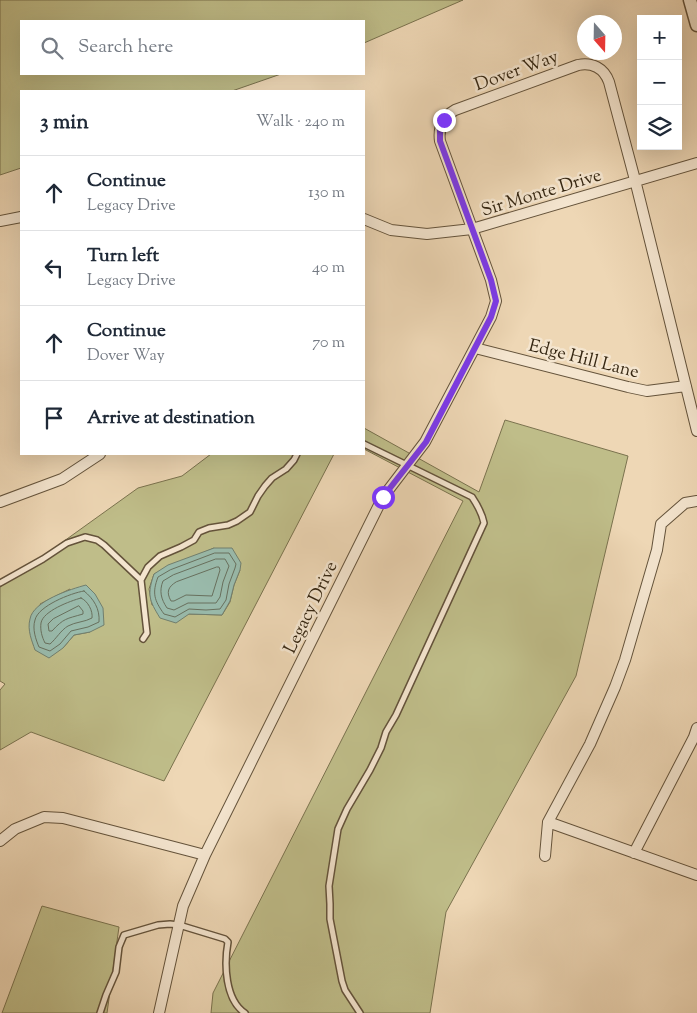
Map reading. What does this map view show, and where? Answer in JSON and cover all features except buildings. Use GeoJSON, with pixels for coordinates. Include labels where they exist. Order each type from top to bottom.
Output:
{"type":"FeatureCollection","features":[{"type":"Feature","properties":{"kind":"street"},"geometry":{"type":"LineString","coordinates":[[690,0],[697,25]]}},
{"type":"Feature","properties":{"kind":"street","name":"Dover Way"},"geometry":{"type":"LineString","coordinates":[[472,229],[440,141],[440,128],[448,115],[455,110],[578,65],[593,65],[601,70],[607,77],[635,180],[697,431]]}},
{"type":"Feature","properties":{"kind":"street","name":"Sir Monte Drive"},"geometry":{"type":"LineString","coordinates":[[365,218],[391,230],[427,234],[472,229],[697,163]]}},
{"type":"Feature","properties":{"kind":"street"},"geometry":{"type":"LineString","coordinates":[[0,221],[20,217]]}},
{"type":"Feature","properties":{"kind":"street","name":"Legacy Drive"},"geometry":{"type":"LineString","coordinates":[[159,1013],[183,906],[205,855],[383,497],[426,442],[491,317],[496,301],[491,280],[472,229]]}},
{"type":"Feature","properties":{"kind":"street","name":"Edge Hill Lane"},"geometry":{"type":"LineString","coordinates":[[475,348],[628,387],[647,390],[686,386]]}},
{"type":"Feature","properties":{"kind":"street"},"geometry":{"type":"LineString","coordinates":[[0,502],[55,482],[98,455]]}},
{"type":"Feature","properties":{"kind":"street"},"geometry":{"type":"LineString","coordinates":[[545,856],[548,822],[590,744],[625,660],[656,550],[661,524],[685,503],[697,501]]}},
{"type":"Feature","properties":{"kind":"street"},"geometry":{"type":"LineString","coordinates":[[634,853],[697,728]]}},
{"type":"Feature","properties":{"kind":"street"},"geometry":{"type":"LineString","coordinates":[[0,841],[15,829],[44,817],[63,818],[205,855]]}},
{"type":"Feature","properties":{"kind":"street"},"geometry":{"type":"LineString","coordinates":[[548,822],[697,875]]}},
{"type":"Feature","properties":{"kind":"lane"},"geometry":{"type":"LineString","coordinates":[[360,1013],[345,990],[342,981],[330,919],[329,886],[338,829],[381,748],[386,732],[396,715],[484,523],[479,506],[472,497],[365,445]]}},
{"type":"Feature","properties":{"kind":"lane"},"geometry":{"type":"LineString","coordinates":[[143,640],[147,633],[141,580],[148,567],[160,556],[194,540],[198,532],[228,525],[238,521],[250,512],[264,486],[286,469],[296,455]]}},
{"type":"Feature","properties":{"kind":"lane"},"geometry":{"type":"LineString","coordinates":[[0,583],[43,559],[67,542],[85,537],[97,540],[104,545],[141,580]]}},
{"type":"Feature","properties":{"kind":"lane"},"geometry":{"type":"LineString","coordinates":[[100,1013],[116,972],[119,947],[124,935],[158,925],[170,924],[225,939],[228,942],[226,975],[233,999],[239,1009],[245,1013]]}},
{"type":"Feature","properties":{"kind":"shaded area"},"geometry":{"type":"Polygon","coordinates":[[[0,0],[463,0],[365,43],[365,20],[20,20],[20,75],[278,75],[235,90],[20,90],[20,168],[0,175],[0,0]]]}},
{"type":"Feature","properties":{"kind":"shaded area"},"geometry":{"type":"Polygon","coordinates":[[[505,420],[628,456],[576,676],[446,912],[430,1013],[211,1013],[213,993],[463,501],[365,450],[365,429],[479,492],[505,420]]]}},
{"type":"Feature","properties":{"kind":"shaded area"},"geometry":{"type":"Polygon","coordinates":[[[210,455],[333,455],[164,781],[31,732],[0,750],[0,690],[5,684],[0,681],[0,587],[138,488],[182,476],[210,455]],[[214,548],[154,574],[149,589],[152,605],[189,614],[222,615],[230,602],[240,570],[214,548]],[[70,589],[40,604],[63,648],[74,635],[90,632],[70,589]]]}},
{"type":"Feature","properties":{"kind":"shaded area"},"geometry":{"type":"Polygon","coordinates":[[[42,906],[119,927],[107,1013],[2,1013],[42,906]]]}},
{"type":"Feature","properties":{"kind":"water"},"geometry":{"type":"Polygon","coordinates":[[[214,548],[232,548],[241,563],[230,601],[222,615],[189,614],[176,623],[160,618],[150,597],[150,587],[154,574],[168,565],[214,548]]]}},
{"type":"Feature","properties":{"kind":"water"},"geometry":{"type":"Polygon","coordinates":[[[86,585],[95,594],[103,608],[104,625],[90,632],[74,635],[63,648],[49,658],[35,650],[29,627],[33,613],[45,601],[71,589],[86,585]]]}},
{"type":"Feature","properties":{"kind":"route"},"geometry":{"type":"LineString","coordinates":[[383,497],[426,442],[491,317],[496,301],[491,280],[440,141],[440,128],[444,120]]}}]}
